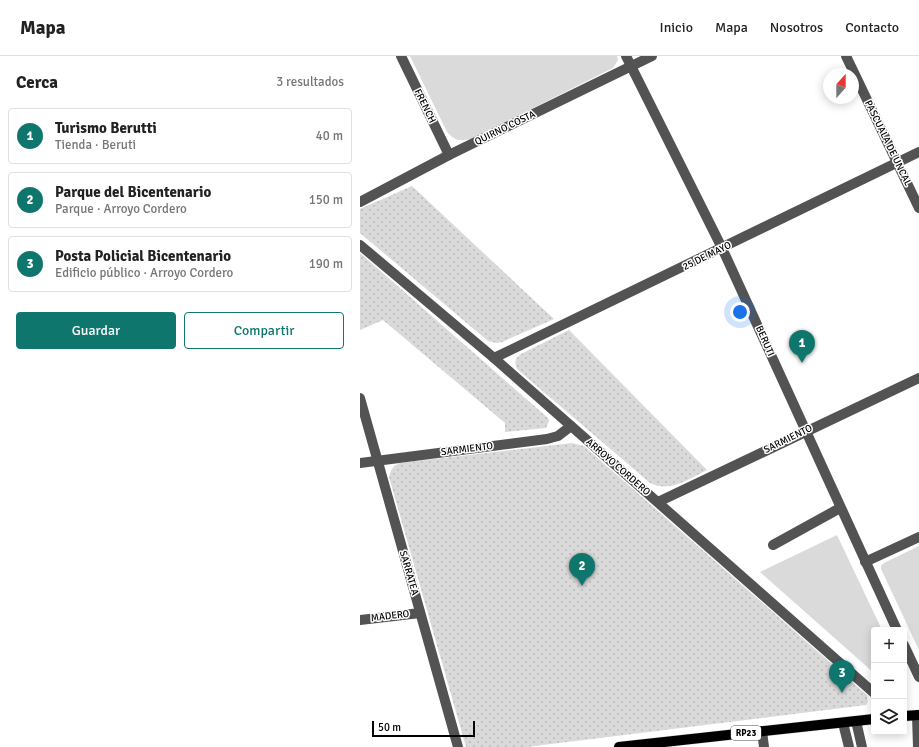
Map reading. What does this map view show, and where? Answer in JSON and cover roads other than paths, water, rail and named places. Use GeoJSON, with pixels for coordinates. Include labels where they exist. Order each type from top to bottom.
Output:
{"type":"FeatureCollection","features":[{"type":"Feature","properties":{"kind":"main road"},"geometry":{"type":"LineString","coordinates":[[907,716],[918,715]]}},
{"type":"Feature","properties":{"kind":"main road","name":"RP23"},"geometry":{"type":"LineString","coordinates":[[618,747],[871,719]]}},
{"type":"Feature","properties":{"kind":"street","name":"FRENCH"},"geometry":{"type":"LineString","coordinates":[[401,56],[449,155]]}},
{"type":"Feature","properties":{"kind":"street","name":"BERUTI"},"geometry":{"type":"LineString","coordinates":[[626,56],[722,248],[896,627]]}},
{"type":"Feature","properties":{"kind":"street","name":"QUIRNO COSTA"},"geometry":{"type":"LineString","coordinates":[[360,202],[449,155],[652,56]]}},
{"type":"Feature","properties":{"kind":"street","name":"PASCUALA DE UNCAL"},"geometry":{"type":"LineString","coordinates":[[846,56],[919,208]]}},
{"type":"Feature","properties":{"kind":"street","name":"25 DE MAYO"},"geometry":{"type":"LineString","coordinates":[[494,358],[919,152]]}},
{"type":"Feature","properties":{"kind":"street","name":"ARROYO CORDERO"},"geometry":{"type":"LineString","coordinates":[[360,245],[494,358],[871,690]]}},
{"type":"Feature","properties":{"kind":"street","name":"SARMIENTO"},"geometry":{"type":"LineString","coordinates":[[658,502],[919,378]]}},
{"type":"Feature","properties":{"kind":"street","name":"SARRATEA"},"geometry":{"type":"LineString","coordinates":[[360,398],[458,747]]}},
{"type":"Feature","properties":{"kind":"street","name":"SARMIENTO"},"geometry":{"type":"LineString","coordinates":[[360,463],[546,439],[558,436],[571,426]]}},
{"type":"Feature","properties":{"kind":"street"},"geometry":{"type":"LineString","coordinates":[[773,545],[840,508]]}},
{"type":"Feature","properties":{"kind":"street"},"geometry":{"type":"LineString","coordinates":[[865,562],[919,537]]}},
{"type":"Feature","properties":{"kind":"street","name":"MADERO"},"geometry":{"type":"LineString","coordinates":[[360,620],[420,613]]}},
{"type":"Feature","properties":{"kind":"street"},"geometry":{"type":"LineString","coordinates":[[907,651],[919,677]]}},
{"type":"Feature","properties":{"kind":"street"},"geometry":{"type":"LineString","coordinates":[[918,715],[918,747]]}},
{"type":"Feature","properties":{"kind":"street"},"geometry":{"type":"LineString","coordinates":[[856,721],[862,747]]}},
{"type":"Feature","properties":{"kind":"street"},"geometry":{"type":"LineString","coordinates":[[843,723],[849,747]]}},
{"type":"Feature","properties":{"kind":"street"},"geometry":{"type":"LineString","coordinates":[[762,731],[764,747]]}},
{"type":"Feature","properties":{"kind":"place","name":"Turismo Berutti"},"geometry":{"type":"Point","coordinates":[802,363]}},
{"type":"Feature","properties":{"kind":"place","name":"Parque del Bicentenario"},"geometry":{"type":"Point","coordinates":[582,586]}},
{"type":"Feature","properties":{"kind":"place","name":"Posta Policial Bicentenario"},"geometry":{"type":"Point","coordinates":[842,693]}}]}
